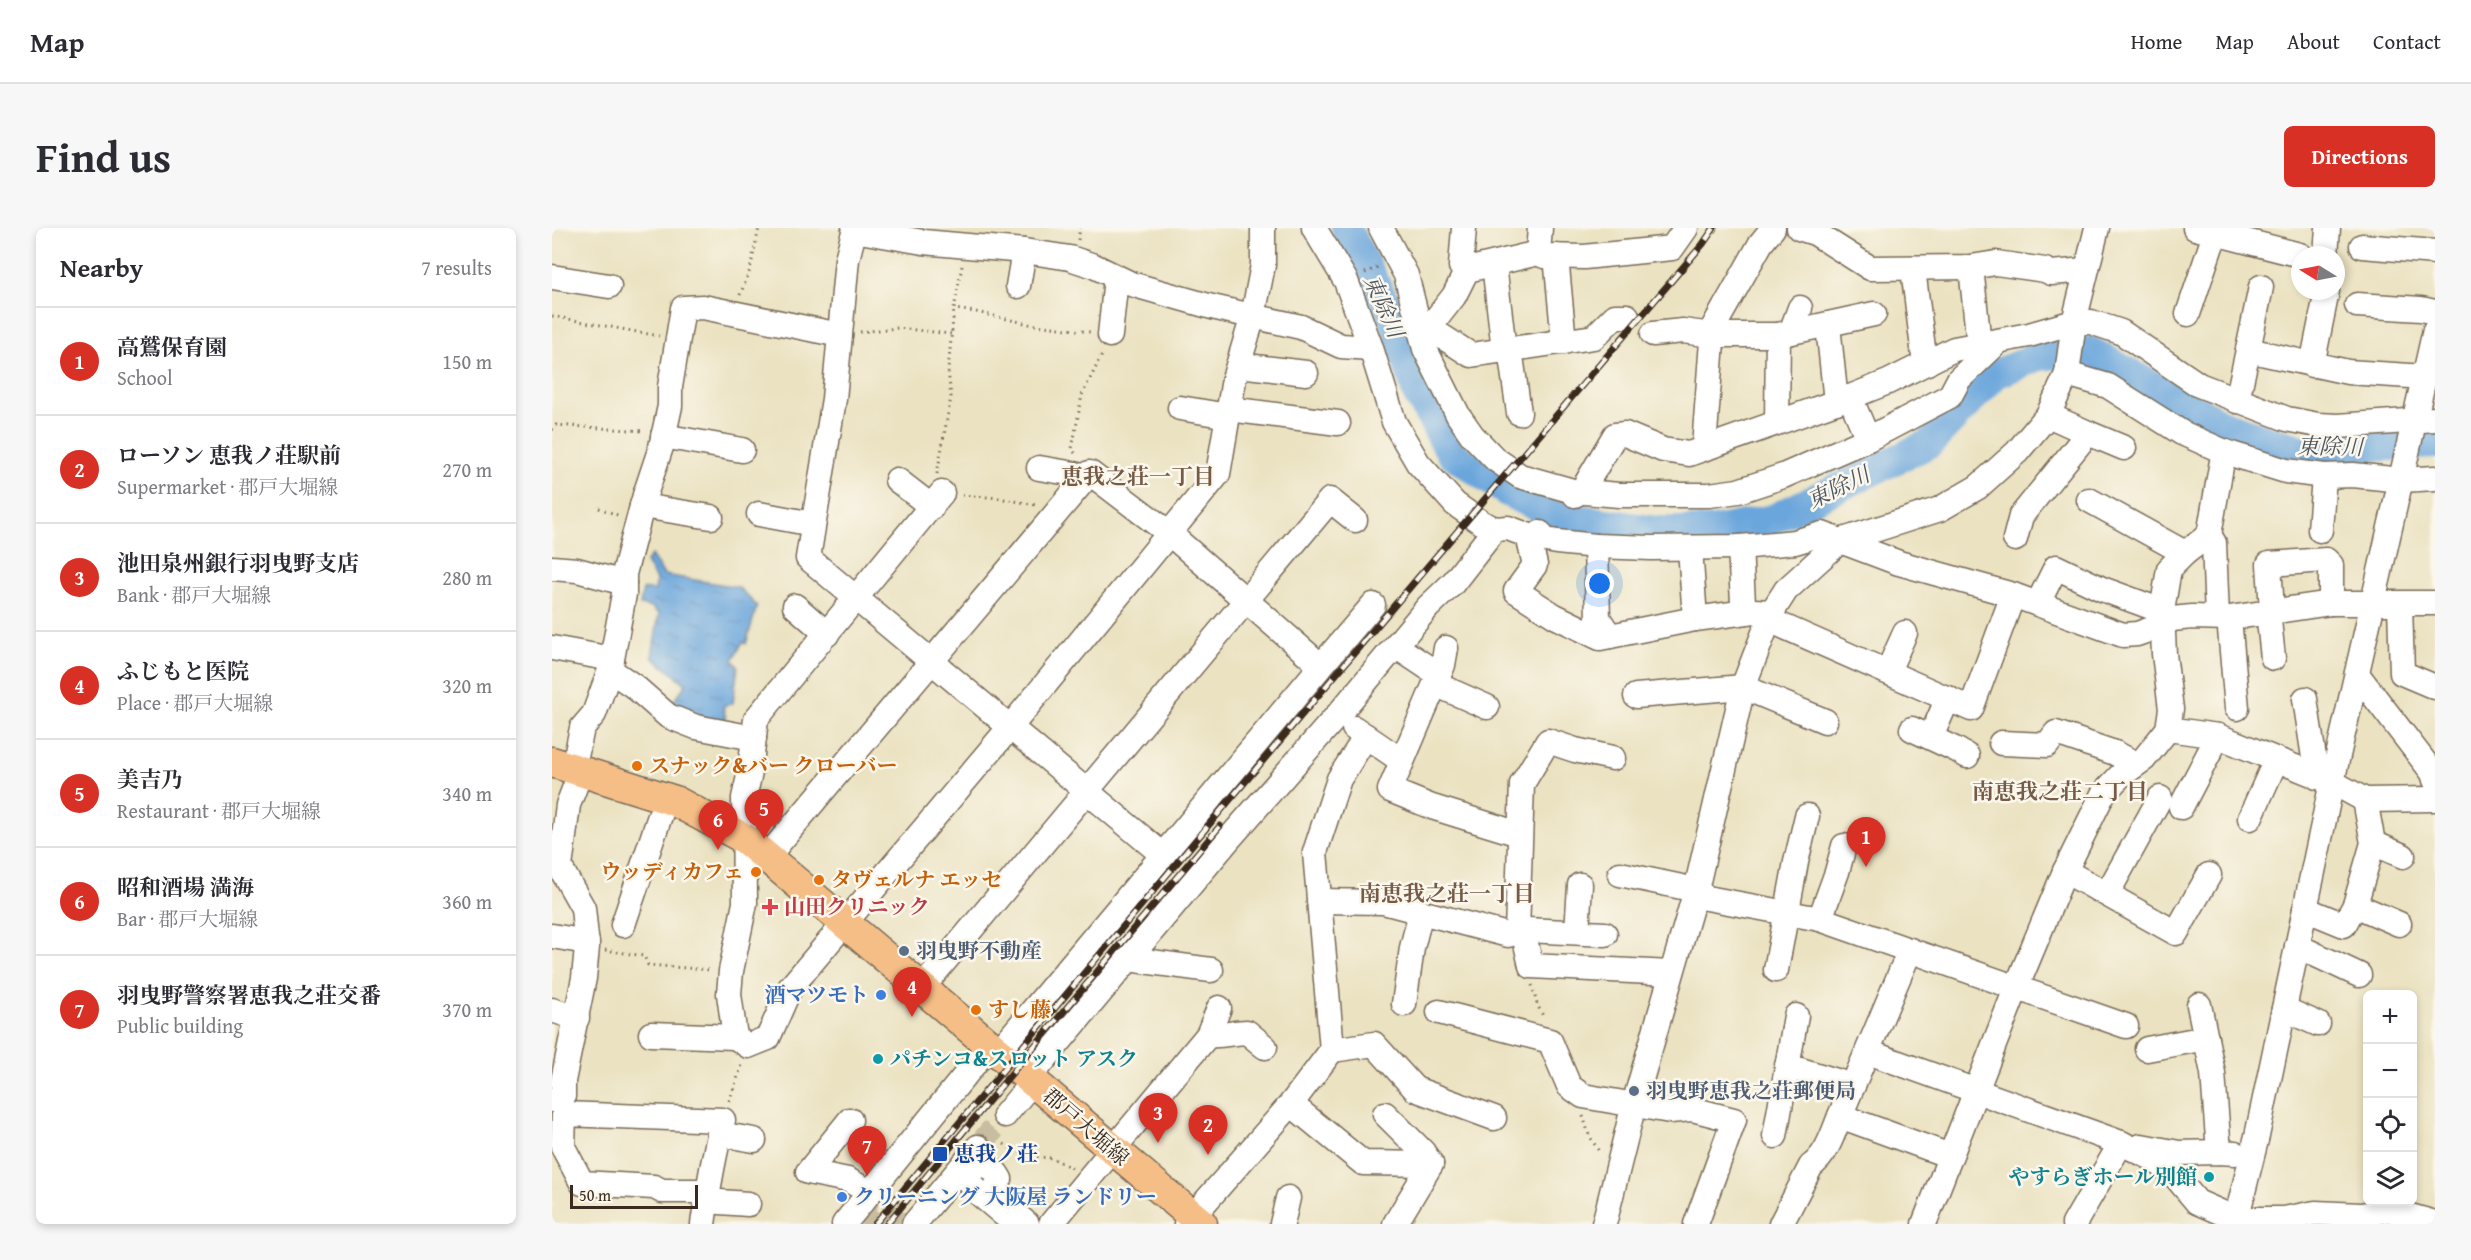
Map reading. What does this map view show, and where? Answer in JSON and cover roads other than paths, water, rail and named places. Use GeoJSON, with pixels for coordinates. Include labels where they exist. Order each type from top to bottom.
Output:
{"type":"FeatureCollection","features":[{"type":"Feature","properties":{"kind":"main road","name":"郡戸大堀線"},"geometry":{"type":"LineString","coordinates":[[567,767],[666,798],[756,848],[1194,1221]]}},
{"type":"Feature","properties":{"kind":"street"},"geometry":{"type":"LineString","coordinates":[[651,1034],[741,1041],[768,1038],[790,988],[1011,726],[1218,474],[1228,413],[1253,316],[1263,264],[1262,228]]}},
{"type":"Feature","properties":{"kind":"street"},"geometry":{"type":"LineString","coordinates":[[1314,228],[1346,281],[1371,348],[1394,422],[1418,463],[1455,504],[1482,523],[1495,529],[1508,528],[1538,536],[1596,546],[1690,548],[1740,547],[1795,542],[1822,534],[1899,563],[2038,603],[2123,635],[2137,634],[2163,618]]}},
{"type":"Feature","properties":{"kind":"street"},"geometry":{"type":"LineString","coordinates":[[1381,228],[1406,275],[1424,333],[1458,414],[1472,435],[1495,459],[1520,476],[1577,493],[1709,495],[1738,491],[1783,476],[1868,439],[1950,396],[1959,379],[1989,343]]}},
{"type":"Feature","properties":{"kind":"street"},"geometry":{"type":"LineString","coordinates":[[1464,228],[1461,266],[1467,270],[1547,254],[1584,257],[1662,240],[1672,248],[1686,228]]}},
{"type":"Feature","properties":{"kind":"street"},"geometry":{"type":"LineString","coordinates":[[1540,228],[1564,342]]}},
{"type":"Feature","properties":{"kind":"street"},"geometry":{"type":"LineString","coordinates":[[1704,447],[1713,328],[1761,243],[1773,228]]}},
{"type":"Feature","properties":{"kind":"street"},"geometry":{"type":"LineString","coordinates":[[1799,228],[1815,233],[1870,268],[1971,267],[1996,263],[2045,270],[2051,273],[2086,270]]}},
{"type":"Feature","properties":{"kind":"street"},"geometry":{"type":"LineString","coordinates":[[1605,1224],[1634,1104],[1696,890],[1743,687],[1770,616],[1786,590],[1840,541],[1940,509],[1978,487],[2017,452],[2048,416],[2067,374],[2074,322],[2097,228]]}},
{"type":"Feature","properties":{"kind":"street"},"geometry":{"type":"LineString","coordinates":[[2327,246],[2328,228]]}},
{"type":"Feature","properties":{"kind":"street"},"geometry":{"type":"LineString","coordinates":[[1163,855],[808,558],[834,399],[847,259],[854,229],[923,242],[1024,251],[1070,258],[1094,266],[1116,278],[1212,307],[1301,327],[1341,346],[1371,348]]}},
{"type":"Feature","properties":{"kind":"street"},"geometry":{"type":"LineString","coordinates":[[2188,314],[2209,230],[2291,253]]}},
{"type":"Feature","properties":{"kind":"street"},"geometry":{"type":"LineString","coordinates":[[2379,241],[2435,252]]}},
{"type":"Feature","properties":{"kind":"street"},"geometry":{"type":"LineString","coordinates":[[1018,286],[1024,251]]}},
{"type":"Feature","properties":{"kind":"street"},"geometry":{"type":"LineString","coordinates":[[1494,264],[1519,413]]}},
{"type":"Feature","properties":{"kind":"street"},"geometry":{"type":"LineString","coordinates":[[1971,267],[1989,343]]}},
{"type":"Feature","properties":{"kind":"street"},"geometry":{"type":"LineString","coordinates":[[1913,269],[1923,356],[1927,363]]}},
{"type":"Feature","properties":{"kind":"street"},"geometry":{"type":"LineString","coordinates":[[1424,333],[1454,296],[1467,270]]}},
{"type":"Feature","properties":{"kind":"street"},"geometry":{"type":"LineString","coordinates":[[552,277],[609,286]]}},
{"type":"Feature","properties":{"kind":"street"},"geometry":{"type":"LineString","coordinates":[[1110,335],[1116,278]]}},
{"type":"Feature","properties":{"kind":"street"},"geometry":{"type":"LineString","coordinates":[[2237,401],[2261,287]]}},
{"type":"Feature","properties":{"kind":"street"},"geometry":{"type":"LineString","coordinates":[[2312,365],[2325,300]]}},
{"type":"Feature","properties":{"kind":"street"},"geometry":{"type":"LineString","coordinates":[[2357,305],[2435,312]]}},
{"type":"Feature","properties":{"kind":"street"},"geometry":{"type":"LineString","coordinates":[[748,1204],[705,1205],[654,1187],[582,1183],[563,1148],[560,1104],[577,1018],[587,945],[583,908],[560,867],[568,805],[567,767],[577,752],[582,728],[594,714],[611,665],[624,583],[642,506],[670,406],[670,387],[683,308],[703,307],[840,335]]}},
{"type":"Feature","properties":{"kind":"street"},"geometry":{"type":"LineString","coordinates":[[1777,422],[1785,333],[1800,308]]}},
{"type":"Feature","properties":{"kind":"street"},"geometry":{"type":"LineString","coordinates":[[1653,334],[1683,331],[1712,335],[1785,333],[1874,314]]}},
{"type":"Feature","properties":{"kind":"street"},"geometry":{"type":"LineString","coordinates":[[1424,333],[1472,355],[1594,337],[1615,316],[1627,315]]}},
{"type":"Feature","properties":{"kind":"street"},"geometry":{"type":"LineString","coordinates":[[1577,493],[1615,435],[1625,434],[1663,450],[1689,454],[1843,399],[1927,363],[1953,349],[1989,343],[2074,322],[2091,322],[2121,332],[2199,385],[2287,419],[2318,425],[2425,421]]}},
{"type":"Feature","properties":{"kind":"street"},"geometry":{"type":"LineString","coordinates":[[1828,325],[1843,399],[1868,439]]}},
{"type":"Feature","properties":{"kind":"street"},"geometry":{"type":"LineString","coordinates":[[2236,1221],[2252,1157],[2305,909],[2324,780],[2357,674],[2402,480],[2425,421],[2425,377],[2435,330]]}},
{"type":"Feature","properties":{"kind":"street"},"geometry":{"type":"LineString","coordinates":[[2248,350],[2348,372],[2425,377]]}},
{"type":"Feature","properties":{"kind":"street"},"geometry":{"type":"LineString","coordinates":[[1239,364],[1306,373]]}},
{"type":"Feature","properties":{"kind":"street"},"geometry":{"type":"LineString","coordinates":[[2067,374],[2108,386],[2182,433],[2225,452],[2286,471],[2324,476],[2353,475],[2402,480],[2435,478]]}},
{"type":"Feature","properties":{"kind":"street"},"geometry":{"type":"LineString","coordinates":[[1180,408],[1338,423]]}},
{"type":"Feature","properties":{"kind":"street"},"geometry":{"type":"LineString","coordinates":[[2048,416],[2124,448]]}},
{"type":"Feature","properties":{"kind":"street"},"geometry":{"type":"LineString","coordinates":[[2015,539],[2021,516],[2088,433]]}},
{"type":"Feature","properties":{"kind":"street"},"geometry":{"type":"LineString","coordinates":[[663,436],[742,450]]}},
{"type":"Feature","properties":{"kind":"street"},"geometry":{"type":"LineString","coordinates":[[1924,1224],[2017,986],[2065,871],[2103,794],[2120,776],[2144,759],[2168,729],[2171,709],[2163,618],[2169,570],[2209,535],[2225,452]]}},
{"type":"Feature","properties":{"kind":"street"},"geometry":{"type":"LineString","coordinates":[[1039,468],[1086,476],[1170,534],[1321,666]]}},
{"type":"Feature","properties":{"kind":"street"},"geometry":{"type":"LineString","coordinates":[[756,848],[932,661],[1086,476]]}},
{"type":"Feature","properties":{"kind":"street"},"geometry":{"type":"LineString","coordinates":[[2320,530],[2324,476]]}},
{"type":"Feature","properties":{"kind":"street"},"geometry":{"type":"LineString","coordinates":[[741,1041],[729,994],[731,970],[756,848],[744,798],[756,719],[937,500],[897,480]]}},
{"type":"Feature","properties":{"kind":"street"},"geometry":{"type":"LineString","coordinates":[[922,988],[1330,500],[1355,520]]}},
{"type":"Feature","properties":{"kind":"street"},"geometry":{"type":"LineString","coordinates":[[2089,500],[2137,514],[2185,554]]}},
{"type":"Feature","properties":{"kind":"street"},"geometry":{"type":"LineString","coordinates":[[642,506],[711,517]]}},
{"type":"Feature","properties":{"kind":"street"},"geometry":{"type":"LineString","coordinates":[[759,514],[813,524]]}},
{"type":"Feature","properties":{"kind":"street"},"geometry":{"type":"LineString","coordinates":[[1005,1115],[1128,959],[1397,647],[1428,607],[1454,583],[1495,529]]}},
{"type":"Feature","properties":{"kind":"street"},"geometry":{"type":"LineString","coordinates":[[2209,535],[2214,543],[2237,708]]}},
{"type":"Feature","properties":{"kind":"street"},"geometry":{"type":"LineString","coordinates":[[1538,536],[1530,544],[1535,565],[1516,591],[1555,616],[1600,638],[1695,619],[1746,612],[1770,616],[1971,709],[2013,595]]}},
{"type":"Feature","properties":{"kind":"street"},"geometry":{"type":"LineString","coordinates":[[1596,546],[1598,618],[1610,636]]}},
{"type":"Feature","properties":{"kind":"street"},"geometry":{"type":"LineString","coordinates":[[1740,547],[1743,603],[1746,612]]}},
{"type":"Feature","properties":{"kind":"street"},"geometry":{"type":"LineString","coordinates":[[1690,548],[1695,619]]}},
{"type":"Feature","properties":{"kind":"street"},"geometry":{"type":"LineString","coordinates":[[2272,658],[2269,564],[2326,560],[2331,565],[2331,603]]}},
{"type":"Feature","properties":{"kind":"street"},"geometry":{"type":"LineString","coordinates":[[2038,603],[2056,567],[2163,618],[2172,619],[2223,617],[2331,603],[2435,603]]}},
{"type":"Feature","properties":{"kind":"street"},"geometry":{"type":"LineString","coordinates":[[552,568],[577,570],[624,583]]}},
{"type":"Feature","properties":{"kind":"street"},"geometry":{"type":"LineString","coordinates":[[2400,603],[2402,673],[2435,687]]}},
{"type":"Feature","properties":{"kind":"street"},"geometry":{"type":"LineString","coordinates":[[844,1224],[1163,855],[1373,605]]}},
{"type":"Feature","properties":{"kind":"street"},"geometry":{"type":"LineString","coordinates":[[795,606],[827,634]]}},
{"type":"Feature","properties":{"kind":"street"},"geometry":{"type":"LineString","coordinates":[[1888,671],[1905,633]]}},
{"type":"Feature","properties":{"kind":"street"},"geometry":{"type":"LineString","coordinates":[[1397,647],[1437,680],[1487,707]]}},
{"type":"Feature","properties":{"kind":"street"},"geometry":{"type":"LineString","coordinates":[[552,648],[611,665],[668,716],[696,727],[754,738]]}},
{"type":"Feature","properties":{"kind":"street"},"geometry":{"type":"LineString","coordinates":[[1446,648],[1437,680],[1390,790],[1432,807],[1519,834]]}},
{"type":"Feature","properties":{"kind":"street"},"geometry":{"type":"LineString","coordinates":[[2357,674],[2433,773],[2435,780]]}},
{"type":"Feature","properties":{"kind":"street"},"geometry":{"type":"LineString","coordinates":[[1636,696],[1666,701],[1743,687],[1825,721]]}},
{"type":"Feature","properties":{"kind":"street"},"geometry":{"type":"LineString","coordinates":[[1948,698],[1922,733],[1966,756]]}},
{"type":"Feature","properties":{"kind":"street"},"geometry":{"type":"LineString","coordinates":[[2305,699],[2324,780]]}},
{"type":"Feature","properties":{"kind":"street"},"geometry":{"type":"LineString","coordinates":[[1336,715],[1402,761]]}},
{"type":"Feature","properties":{"kind":"street"},"geometry":{"type":"LineString","coordinates":[[2168,729],[2218,736],[2324,780],[2365,800],[2435,799]]}},
{"type":"Feature","properties":{"kind":"street"},"geometry":{"type":"LineString","coordinates":[[2001,743],[2047,744],[2056,733],[2115,753],[2136,764]]}},
{"type":"Feature","properties":{"kind":"street"},"geometry":{"type":"LineString","coordinates":[[1194,1221],[1291,1104],[1332,1050],[1315,852],[1339,779],[1366,736]]}},
{"type":"Feature","properties":{"kind":"street"},"geometry":{"type":"LineString","coordinates":[[2107,894],[2218,736]]}},
{"type":"Feature","properties":{"kind":"street"},"geometry":{"type":"LineString","coordinates":[[1613,758],[1575,750],[1548,741],[1522,784],[1517,932],[1525,939],[1531,966],[1671,973]]}},
{"type":"Feature","properties":{"kind":"street"},"geometry":{"type":"LineString","coordinates":[[2250,818],[2277,760]]}},
{"type":"Feature","properties":{"kind":"street"},"geometry":{"type":"LineString","coordinates":[[623,925],[666,798]]}},
{"type":"Feature","properties":{"kind":"street"},"geometry":{"type":"LineString","coordinates":[[2305,909],[2344,925],[2355,905],[2373,843],[2365,800]]}},
{"type":"Feature","properties":{"kind":"street"},"geometry":{"type":"LineString","coordinates":[[1776,970],[1808,816]]}},
{"type":"Feature","properties":{"kind":"street"},"geometry":{"type":"LineString","coordinates":[[2373,843],[2403,856]]}},
{"type":"Feature","properties":{"kind":"street"},"geometry":{"type":"LineString","coordinates":[[1820,919],[1844,846]]}},
{"type":"Feature","properties":{"kind":"street"},"geometry":{"type":"LineString","coordinates":[[2065,871],[2176,933],[2210,875]]}},
{"type":"Feature","properties":{"kind":"street"},"geometry":{"type":"LineString","coordinates":[[1620,874],[1696,890],[1707,898],[1820,919],[2126,1026]]}},
{"type":"Feature","properties":{"kind":"street"},"geometry":{"type":"LineString","coordinates":[[1577,932],[1580,885]]}},
{"type":"Feature","properties":{"kind":"street"},"geometry":{"type":"LineString","coordinates":[[1319,901],[1383,902],[1508,935],[1527,930],[1605,934]]}},
{"type":"Feature","properties":{"kind":"street"},"geometry":{"type":"LineString","coordinates":[[2355,905],[2399,924]]}},
{"type":"Feature","properties":{"kind":"street"},"geometry":{"type":"LineString","coordinates":[[1404,1004],[1412,948],[1421,912]]}},
{"type":"Feature","properties":{"kind":"street"},"geometry":{"type":"LineString","coordinates":[[552,936],[587,945]]}},
{"type":"Feature","properties":{"kind":"street"},"geometry":{"type":"LineString","coordinates":[[2297,946],[2359,975]]}},
{"type":"Feature","properties":{"kind":"street"},"geometry":{"type":"LineString","coordinates":[[1781,1224],[1811,1166],[1818,1162],[1826,1148],[1910,950]]}},
{"type":"Feature","properties":{"kind":"street"},"geometry":{"type":"LineString","coordinates":[[1128,959],[1211,970]]}},
{"type":"Feature","properties":{"kind":"street"},"geometry":{"type":"LineString","coordinates":[[2199,1005],[2213,1073],[2219,1152]]}},
{"type":"Feature","properties":{"kind":"street"},"geometry":{"type":"LineString","coordinates":[[1051,1224],[1208,1035],[1219,1008]]}},
{"type":"Feature","properties":{"kind":"street"},"geometry":{"type":"LineString","coordinates":[[2284,1009],[2318,1024]]}},
{"type":"Feature","properties":{"kind":"street"},"geometry":{"type":"LineString","coordinates":[[552,1010],[577,1018]]}},
{"type":"Feature","properties":{"kind":"street"},"geometry":{"type":"LineString","coordinates":[[1439,1012],[1550,1041],[1569,1086],[1583,1096],[1670,1111],[1692,1109],[1734,1120],[1696,1224]]}},
{"type":"Feature","properties":{"kind":"street"},"geometry":{"type":"LineString","coordinates":[[1775,1136],[1796,1016]]}},
{"type":"Feature","properties":{"kind":"street"},"geometry":{"type":"LineString","coordinates":[[1208,1035],[1221,1037],[1233,1032],[1247,1032],[1265,1047]]}},
{"type":"Feature","properties":{"kind":"street"},"geometry":{"type":"LineString","coordinates":[[2147,1049],[2206,1038]]}},
{"type":"Feature","properties":{"kind":"street"},"geometry":{"type":"LineString","coordinates":[[1332,1050],[1374,1044],[1415,1089],[1494,1118]]}},
{"type":"Feature","properties":{"kind":"street"},"geometry":{"type":"LineString","coordinates":[[1868,1053],[2121,1143],[2154,1159],[2176,1177],[2197,1202],[2236,1221],[2284,1219],[2315,1213],[2327,1218],[2389,1210],[2422,1222]]}},
{"type":"Feature","properties":{"kind":"street"},"geometry":{"type":"LineString","coordinates":[[1787,1066],[1853,1086]]}},
{"type":"Feature","properties":{"kind":"street"},"geometry":{"type":"LineString","coordinates":[[560,1104],[721,1127],[754,1140]]}},
{"type":"Feature","properties":{"kind":"street"},"geometry":{"type":"LineString","coordinates":[[1291,1104],[1363,1163],[1431,1164]]}},
{"type":"Feature","properties":{"kind":"street"},"geometry":{"type":"LineString","coordinates":[[1385,1114],[1423,1152],[1431,1164]]}},
{"type":"Feature","properties":{"kind":"street"},"geometry":{"type":"LineString","coordinates":[[1840,1116],[1950,1156]]}},
{"type":"Feature","properties":{"kind":"street"},"geometry":{"type":"LineString","coordinates":[[850,1120],[808,1172],[848,1180],[870,1192]]}},
{"type":"Feature","properties":{"kind":"street"},"geometry":{"type":"LineString","coordinates":[[705,1205],[721,1127]]}},
{"type":"Feature","properties":{"kind":"street"},"geometry":{"type":"LineString","coordinates":[[2121,1143],[2179,1153],[2219,1152],[2252,1157]]}},
{"type":"Feature","properties":{"kind":"street"},"geometry":{"type":"LineString","coordinates":[[2074,1224],[2121,1143]]}},
{"type":"Feature","properties":{"kind":"street"},"geometry":{"type":"LineString","coordinates":[[915,1224],[978,1147]]}},
{"type":"Feature","properties":{"kind":"street"},"geometry":{"type":"LineString","coordinates":[[1014,1224],[976,1191],[968,1180],[970,1173],[978,1164],[986,1164],[996,1173],[1000,1179],[994,1191],[995,1196],[1028,1224]]}},
{"type":"Feature","properties":{"kind":"street"},"geometry":{"type":"LineString","coordinates":[[1395,1224],[1431,1164]]}},
{"type":"Feature","properties":{"kind":"street"},"geometry":{"type":"LineString","coordinates":[[1282,1224],[1288,1198]]}},
{"type":"Feature","properties":{"kind":"water"},"geometry":{"type":"Polygon","coordinates":[[[651,555],[664,575],[738,587],[757,606],[746,644],[743,642],[733,660],[738,666],[733,703],[723,706],[726,719],[723,725],[669,707],[686,684],[652,657],[659,613],[654,611],[654,608],[640,605],[643,589],[655,591],[656,580],[646,562],[651,555]]]}},
{"type":"Feature","properties":{"kind":"waterway","name":"東除川"},"geometry":{"type":"LineString","coordinates":[[1346,228],[1392,315],[1417,393],[1451,453],[1507,492],[1555,515],[1657,531],[1715,531],[1773,519],[1930,443],[1996,374],[2039,356],[2090,351],[2226,426],[2302,450],[2435,444]]}},
{"type":"Feature","properties":{"kind":"tunnel"},"geometry":{"type":"LineString","coordinates":[[978,1147],[1005,1115]]}},
{"type":"Feature","properties":{"kind":"tunnel"},"geometry":{"type":"LineString","coordinates":[[861,1224],[874,1208],[881,1209],[899,1224]]}},
{"type":"Feature","properties":{"kind":"railway"},"geometry":{"type":"LineString","coordinates":[[875,1224],[1287,732],[1703,244],[1714,228]]}},
{"type":"Feature","properties":{"kind":"railway"},"geometry":{"type":"LineString","coordinates":[[887,1224],[1220,826]]}},
{"type":"Feature","properties":{"kind":"place","name":"スナック&バー クローバー"},"geometry":{"type":"Point","coordinates":[637,766]}},
{"type":"Feature","properties":{"kind":"place","name":"美吉乃"},"geometry":{"type":"Point","coordinates":[764,839]}},
{"type":"Feature","properties":{"kind":"place","name":"昭和酒場 満海"},"geometry":{"type":"Point","coordinates":[718,850]}},
{"type":"Feature","properties":{"kind":"place","name":"高鷲保育園"},"geometry":{"type":"Point","coordinates":[1866,867]}},
{"type":"Feature","properties":{"kind":"place","name":"ウッディカフェ"},"geometry":{"type":"Point","coordinates":[756,872]}},
{"type":"Feature","properties":{"kind":"place","name":"タヴェルナ エッセ"},"geometry":{"type":"Point","coordinates":[819,880]}},
{"type":"Feature","properties":{"kind":"place","name":"山田クリニック"},"geometry":{"type":"Point","coordinates":[770,907]}},
{"type":"Feature","properties":{"kind":"place","name":"羽曳野不動産"},"geometry":{"type":"Point","coordinates":[904,951]}},
{"type":"Feature","properties":{"kind":"place","name":"酒マツモト"},"geometry":{"type":"Point","coordinates":[881,995]}},
{"type":"Feature","properties":{"kind":"place","name":"すし藤"},"geometry":{"type":"Point","coordinates":[976,1010]}},
{"type":"Feature","properties":{"kind":"place","name":"ふじもと医院"},"geometry":{"type":"Point","coordinates":[912,1017]}},
{"type":"Feature","properties":{"kind":"place","name":"パチンコ&スロット アスク"},"geometry":{"type":"Point","coordinates":[878,1059]}},
{"type":"Feature","properties":{"kind":"place","name":"羽曳野恵我之荘郵便局"},"geometry":{"type":"Point","coordinates":[1634,1091]}},
{"type":"Feature","properties":{"kind":"place","name":"池田泉州銀行羽曳野支店"},"geometry":{"type":"Point","coordinates":[1158,1143]}},
{"type":"Feature","properties":{"kind":"place","name":"恵我ノ荘"},"geometry":{"type":"Point","coordinates":[940,1154]}},
{"type":"Feature","properties":{"kind":"place","name":"ローソン 恵我ノ荘駅前"},"geometry":{"type":"Point","coordinates":[1208,1155]}},
{"type":"Feature","properties":{"kind":"place","name":"羽曳野警察署恵我之荘交番"},"geometry":{"type":"Point","coordinates":[867,1176]}},
{"type":"Feature","properties":{"kind":"place","name":"やすらぎホール別館"},"geometry":{"type":"Point","coordinates":[2209,1177]}},
{"type":"Feature","properties":{"kind":"place","name":"クリーニング 大阪屋 ランドリー"},"geometry":{"type":"Point","coordinates":[842,1197]}},
{"type":"Feature","properties":{"kind":"district","name":"恵我之荘一丁目"},"geometry":{"type":"Point","coordinates":[1138,476]}},
{"type":"Feature","properties":{"kind":"district","name":"南恵我之荘二丁目"},"geometry":{"type":"Point","coordinates":[2060,791]}},
{"type":"Feature","properties":{"kind":"district","name":"南恵我之荘一丁目"},"geometry":{"type":"Point","coordinates":[1447,893]}}]}
